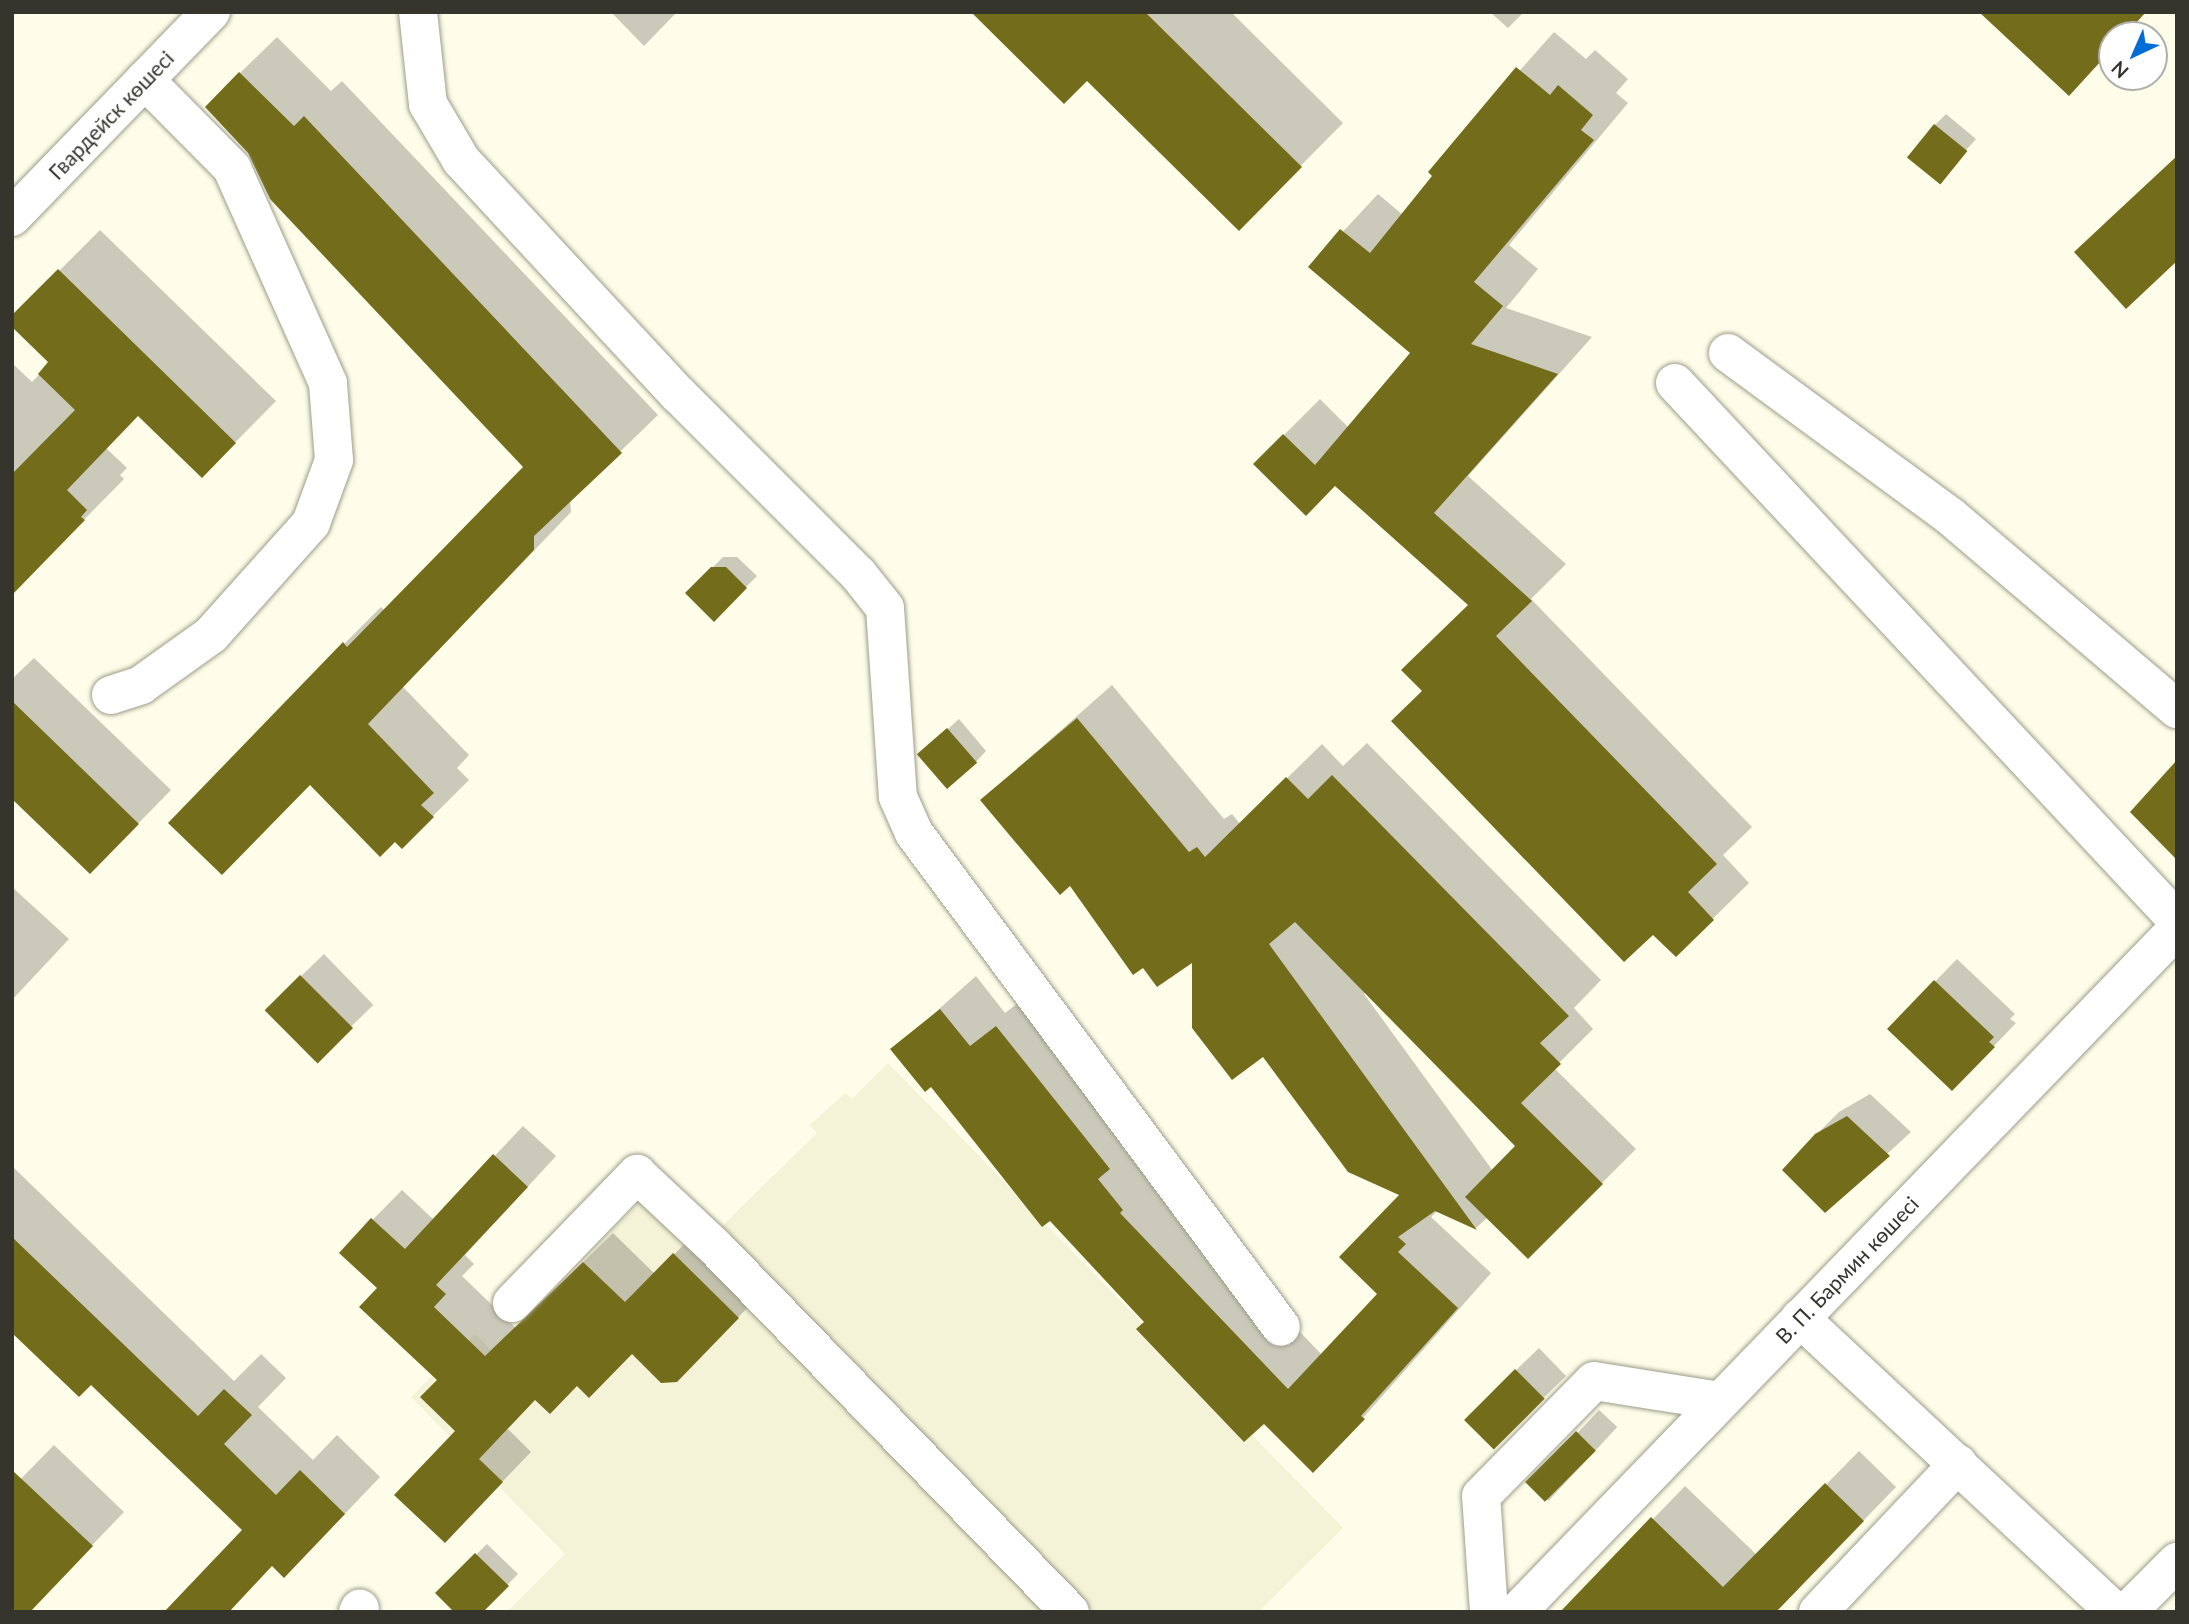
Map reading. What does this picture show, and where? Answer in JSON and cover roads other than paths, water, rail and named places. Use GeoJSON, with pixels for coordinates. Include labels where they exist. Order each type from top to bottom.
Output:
{"type":"FeatureCollection","features":[{"type":"Feature","properties":{"kind":"street","name":"Гвардейск көшесі"},"geometry":{"type":"LineString","coordinates":[[12,217],[211,12]]}},
{"type":"Feature","properties":{"kind":"street"},"geometry":{"type":"LineString","coordinates":[[418,12],[428,104],[461,160],[678,394],[859,573],[886,608],[898,797],[914,833],[1281,1327]]}},
{"type":"Feature","properties":{"kind":"street"},"geometry":{"type":"LineString","coordinates":[[111,695],[141,685],[211,635],[311,523],[334,460],[328,383],[232,168],[145,80]]}},
{"type":"Feature","properties":{"kind":"street"},"geometry":{"type":"LineString","coordinates":[[1728,353],[1950,516],[2177,709]]}},
{"type":"Feature","properties":{"kind":"street"},"geometry":{"type":"LineString","coordinates":[[1675,383],[2177,920]]}},
{"type":"Feature","properties":{"kind":"street","name":"В. П. Бармин көшесі"},"geometry":{"type":"LineString","coordinates":[[1517,1612],[2177,929]]}},
{"type":"Feature","properties":{"kind":"street"},"geometry":{"type":"LineString","coordinates":[[512,1303],[637,1174],[715,1247],[1070,1612]]}},
{"type":"Feature","properties":{"kind":"street"},"geometry":{"type":"LineString","coordinates":[[1800,1318],[2115,1612]]}},
{"type":"Feature","properties":{"kind":"street"},"geometry":{"type":"LineString","coordinates":[[1489,1612],[1481,1496],[1594,1381],[1720,1401]]}},
{"type":"Feature","properties":{"kind":"street"},"geometry":{"type":"LineString","coordinates":[[1818,1612],[1958,1464]]}},
{"type":"Feature","properties":{"kind":"street"},"geometry":{"type":"LineString","coordinates":[[2127,1612],[2177,1562]]}}]}
